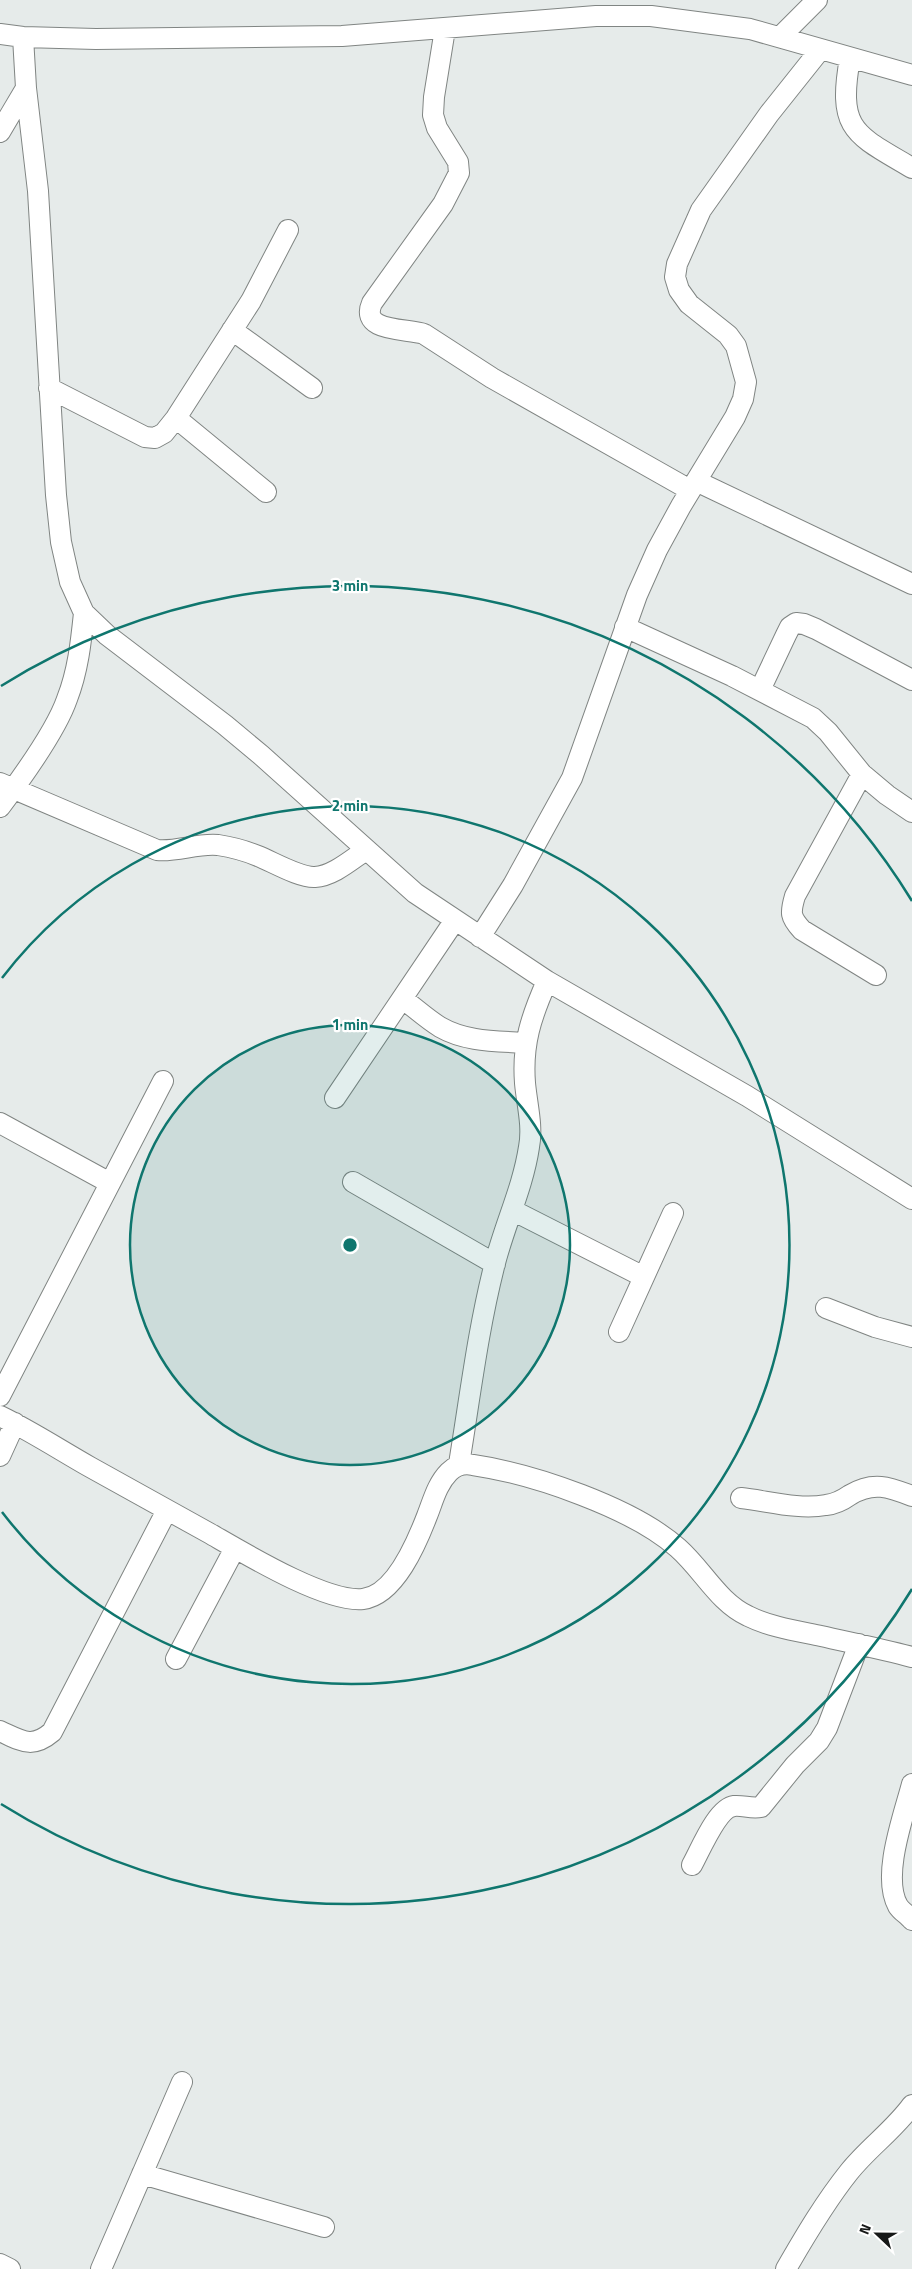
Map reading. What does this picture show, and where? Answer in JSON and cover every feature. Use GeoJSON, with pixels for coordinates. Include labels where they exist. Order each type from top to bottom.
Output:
{"type":"FeatureCollection","features":[{"type":"Feature","properties":{"kind":"street"},"geometry":{"type":"LineString","coordinates":[[780,37],[817,0]]}},
{"type":"Feature","properties":{"kind":"street"},"geometry":{"type":"LineString","coordinates":[[0,34],[23,37],[96,39],[342,36],[596,16],[651,16],[734,26],[780,37],[912,75]]}},
{"type":"Feature","properties":{"kind":"street"},"geometry":{"type":"LineString","coordinates":[[445,29],[433,115],[437,128],[458,162],[459,173],[443,204],[372,303],[369,310],[370,316],[381,326],[389,329],[415,331],[424,334],[492,378],[693,485],[912,584]]}},
{"type":"Feature","properties":{"kind":"street"},"geometry":{"type":"LineString","coordinates":[[23,37],[26,88],[38,191],[49,388],[61,542],[70,582],[84,612],[113,640],[247,743],[415,893],[547,981],[747,1096],[912,1199]]}},
{"type":"Feature","properties":{"kind":"street"},"geometry":{"type":"LineString","coordinates":[[480,937],[513,885],[572,778],[625,627],[657,550],[693,485],[735,417],[743,399],[746,382],[736,346],[728,335],[689,304],[679,290],[675,277],[677,264],[701,210],[768,114],[820,50]]}},
{"type":"Feature","properties":{"kind":"street"},"geometry":{"type":"LineString","coordinates":[[850,58],[845,85],[845,105],[850,120],[857,132],[866,141],[912,168]]}},
{"type":"Feature","properties":{"kind":"street"},"geometry":{"type":"LineString","coordinates":[[0,132],[26,88]]}},
{"type":"Feature","properties":{"kind":"street"},"geometry":{"type":"LineString","coordinates":[[49,388],[145,437],[155,438],[164,433],[176,418],[251,302],[288,230]]}},
{"type":"Feature","properties":{"kind":"street"},"geometry":{"type":"LineString","coordinates":[[232,330],[312,388]]}},
{"type":"Feature","properties":{"kind":"street"},"geometry":{"type":"LineString","coordinates":[[176,418],[266,492]]}},
{"type":"Feature","properties":{"kind":"street"},"geometry":{"type":"LineString","coordinates":[[0,807],[7,786],[56,723],[67,700],[80,648],[84,612]]}},
{"type":"Feature","properties":{"kind":"street"},"geometry":{"type":"LineString","coordinates":[[760,690],[790,627],[796,623],[816,629],[912,680]]}},
{"type":"Feature","properties":{"kind":"street"},"geometry":{"type":"LineString","coordinates":[[625,627],[760,690],[813,718],[828,732],[862,774],[887,795],[912,812]]}},
{"type":"Feature","properties":{"kind":"street"},"geometry":{"type":"LineString","coordinates":[[862,774],[795,896],[791,908],[793,920],[802,930],[876,975]]}},
{"type":"Feature","properties":{"kind":"street"},"geometry":{"type":"LineString","coordinates":[[7,786],[157,850],[172,852],[216,845],[256,855],[303,875],[315,878],[326,875],[366,850]]}},
{"type":"Feature","properties":{"kind":"street"},"geometry":{"type":"LineString","coordinates":[[335,1098],[455,920]]}},
{"type":"Feature","properties":{"kind":"street"},"geometry":{"type":"LineString","coordinates":[[459,1464],[476,1357],[495,1264],[530,1146],[524,1062],[526,1043],[534,1010],[547,981]]}},
{"type":"Feature","properties":{"kind":"street"},"geometry":{"type":"LineString","coordinates":[[403,999],[439,1026],[458,1035],[478,1040],[526,1043]]}},
{"type":"Feature","properties":{"kind":"street"},"geometry":{"type":"LineString","coordinates":[[0,1396],[163,1081]]}},
{"type":"Feature","properties":{"kind":"street"},"geometry":{"type":"LineString","coordinates":[[0,1123],[110,1183]]}},
{"type":"Feature","properties":{"kind":"street"},"geometry":{"type":"LineString","coordinates":[[353,1182],[495,1264]]}},
{"type":"Feature","properties":{"kind":"street"},"geometry":{"type":"LineString","coordinates":[[512,1210],[644,1277]]}},
{"type":"Feature","properties":{"kind":"street"},"geometry":{"type":"LineString","coordinates":[[619,1332],[673,1212]]}},
{"type":"Feature","properties":{"kind":"street"},"geometry":{"type":"LineString","coordinates":[[826,1308],[875,1327],[912,1337]]}},
{"type":"Feature","properties":{"kind":"street"},"geometry":{"type":"LineString","coordinates":[[0,1456],[8,1420],[272,1568],[326,1592],[348,1599],[366,1599],[383,1591],[400,1570],[448,1472],[459,1464],[471,1464],[499,1470],[578,1494],[638,1520],[659,1532],[702,1572],[731,1606],[750,1617],[789,1630],[912,1657]]}},
{"type":"Feature","properties":{"kind":"street"},"geometry":{"type":"LineString","coordinates":[[741,1498],[809,1506],[826,1506],[841,1501],[866,1487],[877,1485],[912,1496]]}},
{"type":"Feature","properties":{"kind":"street"},"geometry":{"type":"LineString","coordinates":[[0,1731],[30,1743],[41,1741],[52,1732],[167,1510]]}},
{"type":"Feature","properties":{"kind":"street"},"geometry":{"type":"LineString","coordinates":[[176,1659],[235,1548]]}},
{"type":"Feature","properties":{"kind":"street"},"geometry":{"type":"LineString","coordinates":[[692,1865],[718,1816],[725,1808],[734,1806],[752,1809],[761,1807],[795,1765],[818,1741],[827,1728],[859,1644]]}},
{"type":"Feature","properties":{"kind":"street"},"geometry":{"type":"LineString","coordinates":[[912,1784],[894,1857],[892,1887],[898,1906],[912,1920]]}},
{"type":"Feature","properties":{"kind":"street"},"geometry":{"type":"LineString","coordinates":[[101,2269],[182,2082]]}},
{"type":"Feature","properties":{"kind":"street"},"geometry":{"type":"LineString","coordinates":[[786,2269],[807,2233],[849,2172],[912,2104]]}},
{"type":"Feature","properties":{"kind":"street"},"geometry":{"type":"LineString","coordinates":[[142,2174],[324,2227]]}},
{"type":"Feature","properties":{"kind":"street"},"geometry":{"type":"LineString","coordinates":[[0,2264],[10,2269]]}}]}
